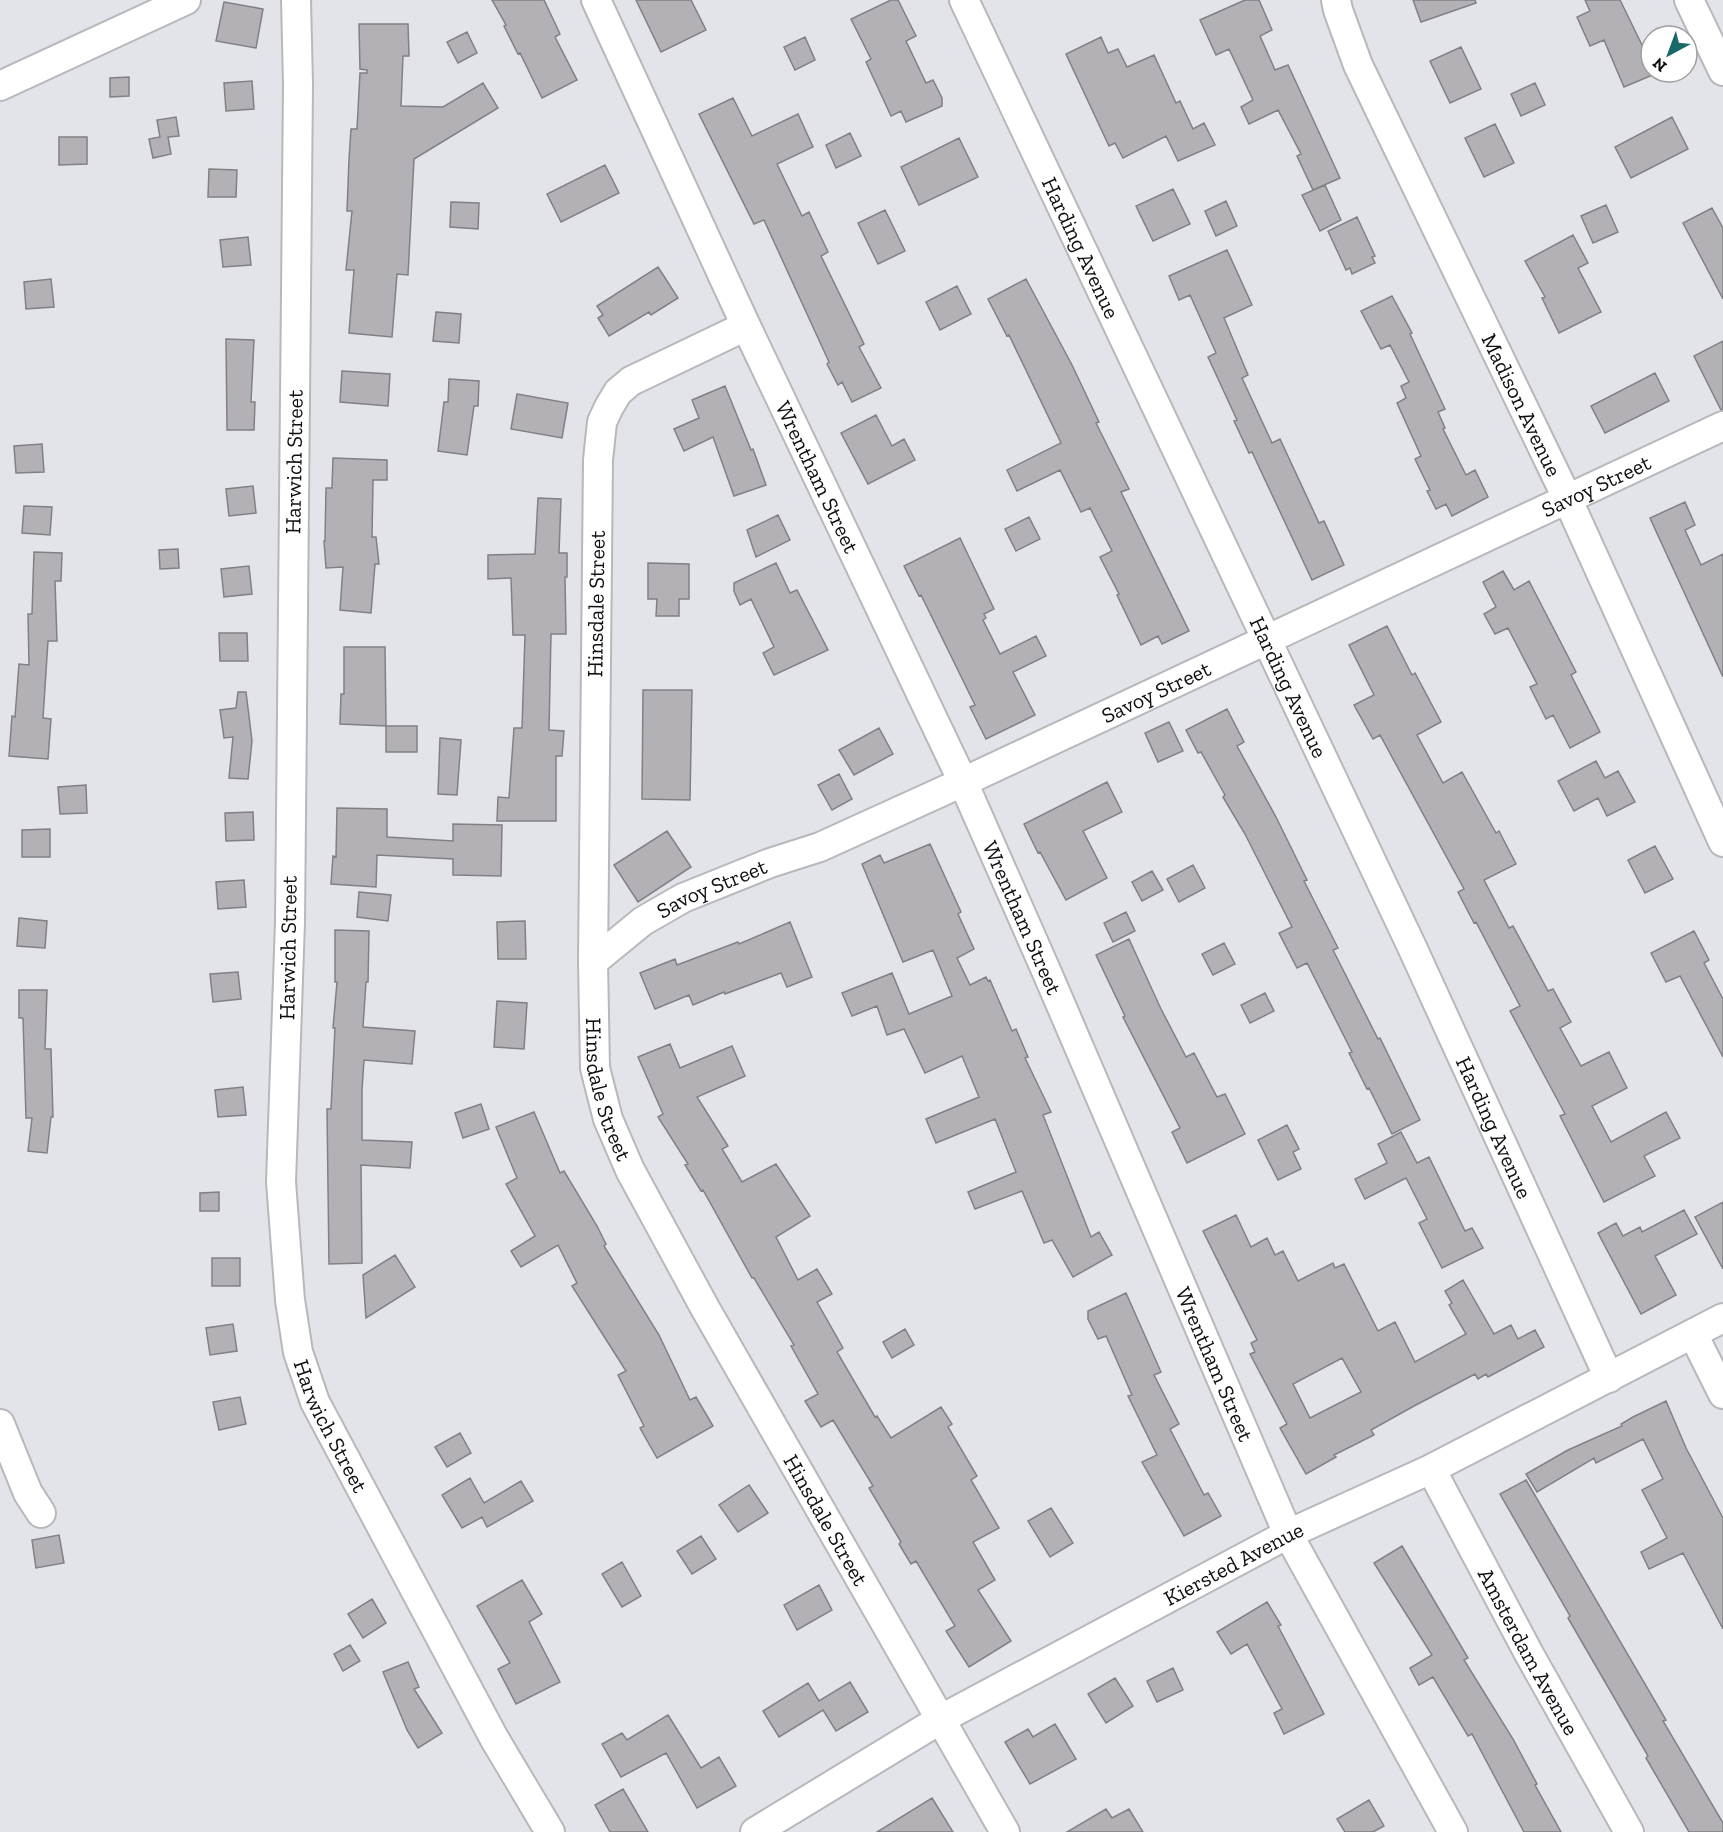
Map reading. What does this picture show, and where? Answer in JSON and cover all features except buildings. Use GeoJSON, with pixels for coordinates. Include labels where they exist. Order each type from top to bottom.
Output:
{"type":"FeatureCollection","features":[{"type":"Feature","properties":{"kind":"street"},"geometry":{"type":"LineString","coordinates":[[0,86],[186,0]]}},
{"type":"Feature","properties":{"kind":"street","name":"Harwich Street"},"geometry":{"type":"LineString","coordinates":[[296,0],[298,84],[290,910],[281,1182],[290,1300],[298,1352],[315,1402],[494,1738],[550,1832]]}},
{"type":"Feature","properties":{"kind":"street","name":"Wrentham Street"},"geometry":{"type":"LineString","coordinates":[[596,0],[746,326],[963,782],[1288,1534],[1453,1832]]}},
{"type":"Feature","properties":{"kind":"street","name":"Harding Avenue"},"geometry":{"type":"LineString","coordinates":[[964,0],[1412,947],[1609,1378]]}},
{"type":"Feature","properties":{"kind":"street","name":"Madison Avenue"},"geometry":{"type":"LineString","coordinates":[[1336,0],[1358,65],[1567,498],[1723,842]]}},
{"type":"Feature","properties":{"kind":"street"},"geometry":{"type":"LineString","coordinates":[[1689,0],[1723,71]]}},
{"type":"Feature","properties":{"kind":"street","name":"Hinsdale Street"},"geometry":{"type":"LineString","coordinates":[[746,326],[632,381],[618,392],[602,422],[598,460],[593,962],[595,1068],[608,1119],[630,1170],[705,1308],[1005,1832]]}},
{"type":"Feature","properties":{"kind":"street","name":"Savoy Street"},"geometry":{"type":"LineString","coordinates":[[593,962],[643,921],[684,898],[770,863],[820,847],[1723,426]]}},
{"type":"Feature","properties":{"kind":"street","name":"Kiersted Avenue"},"geometry":{"type":"LineString","coordinates":[[755,1832],[941,1719],[1288,1534],[1431,1469],[1723,1318]]}},
{"type":"Feature","properties":{"kind":"street"},"geometry":{"type":"LineString","coordinates":[[1693,1334],[1723,1394]]}},
{"type":"Feature","properties":{"kind":"street"},"geometry":{"type":"LineString","coordinates":[[0,1424],[28,1493],[41,1514]]}},
{"type":"Feature","properties":{"kind":"street","name":"Amsterdam Avenue"},"geometry":{"type":"LineString","coordinates":[[1431,1469],[1528,1652],[1629,1832]]}}]}
